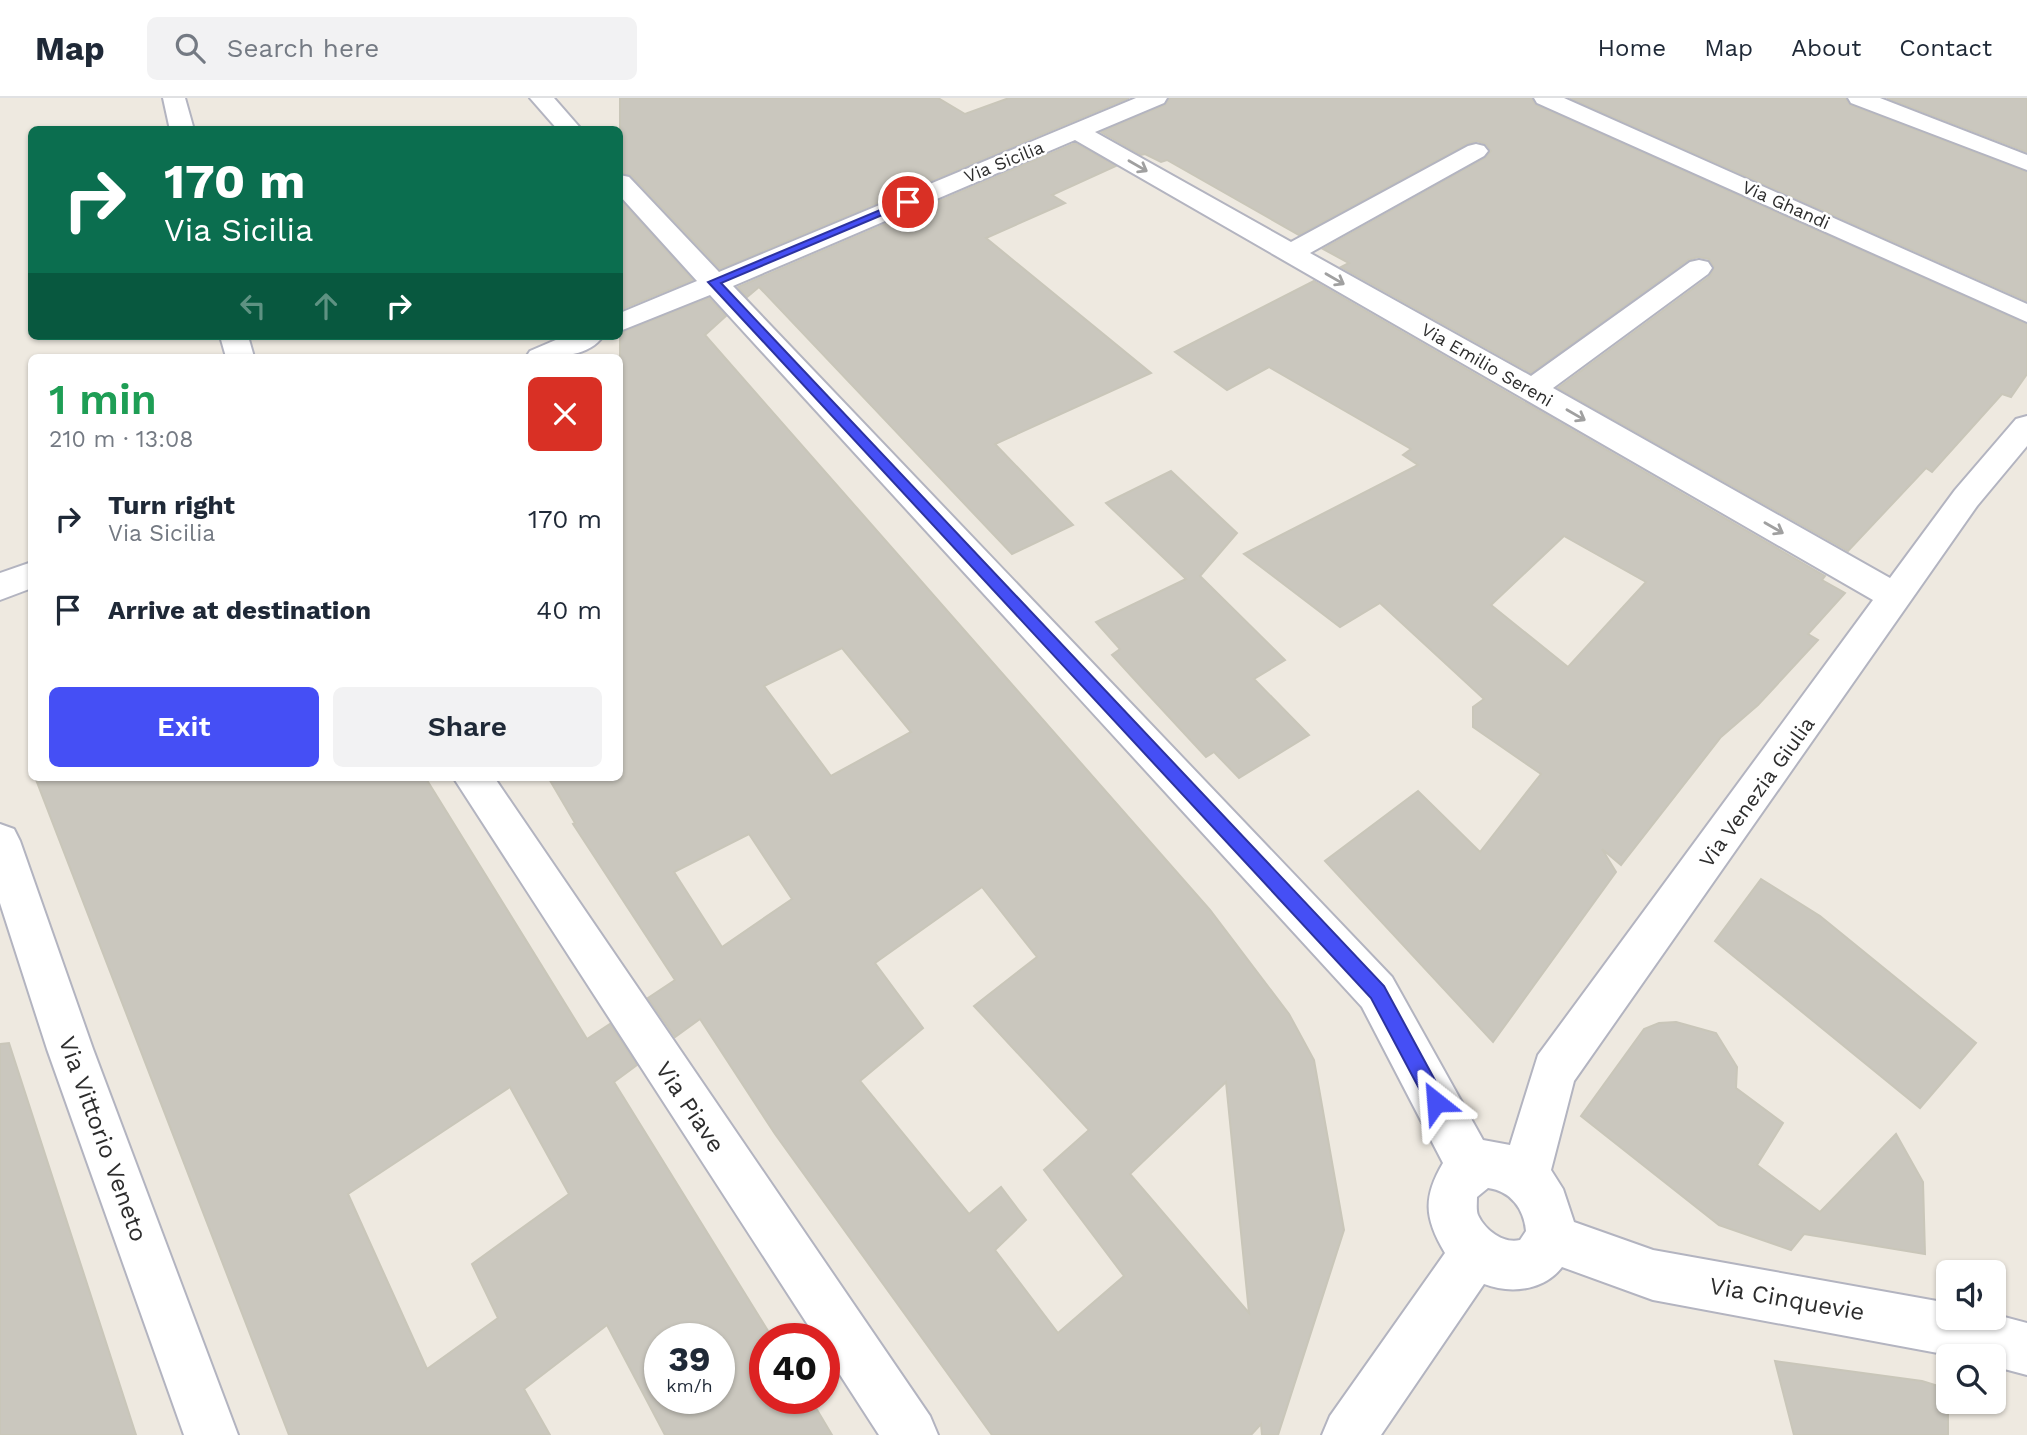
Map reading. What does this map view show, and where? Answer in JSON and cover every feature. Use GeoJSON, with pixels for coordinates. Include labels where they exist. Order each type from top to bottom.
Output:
{"type":"FeatureCollection","features":[{"type":"Feature","properties":{"kind":"street"},"geometry":{"type":"LineString","coordinates":[[174,98],[180,126]]}},
{"type":"Feature","properties":{"kind":"street"},"geometry":{"type":"LineString","coordinates":[[541,98],[567,126]]}},
{"type":"Feature","properties":{"kind":"street","name":"Via Ghandi"},"geometry":{"type":"LineString","coordinates":[[1545,98],[2027,314]]}},
{"type":"Feature","properties":{"kind":"street"},"geometry":{"type":"LineString","coordinates":[[1859,98],[2027,163]]}},
{"type":"Feature","properties":{"kind":"street","name":"Via Sicilia"},"geometry":{"type":"LineString","coordinates":[[623,322],[1152,99]]}},
{"type":"Feature","properties":{"kind":"street","name":"Via Emilio Sereni"},"geometry":{"type":"LineString","coordinates":[[1078,132],[1896,597]]}},
{"type":"Feature","properties":{"kind":"street"},"geometry":{"type":"LineString","coordinates":[[1290,253],[1476,151]]}},
{"type":"Feature","properties":{"kind":"street"},"geometry":{"type":"LineString","coordinates":[[623,185],[1377,992],[1472,1168]]}},
{"type":"Feature","properties":{"kind":"street"},"geometry":{"type":"LineString","coordinates":[[1531,390],[1699,268]]}},
{"type":"Feature","properties":{"kind":"street"},"geometry":{"type":"LineString","coordinates":[[547,354],[580,340]]}},
{"type":"Feature","properties":{"kind":"street","name":"Via Venezia Giulia"},"geometry":{"type":"LineString","coordinates":[[1525,1178],[1554,1071],[1966,498],[2027,426]]}},
{"type":"Feature","properties":{"kind":"street"},"geometry":{"type":"LineString","coordinates":[[0,587],[28,576]]}},
{"type":"Feature","properties":{"kind":"street","name":"Via Piave"},"geometry":{"type":"LineString","coordinates":[[475,781],[911,1435]]}},
{"type":"Feature","properties":{"kind":"street","name":"Via Vittorio Veneto"},"geometry":{"type":"LineString","coordinates":[[0,841],[70,1049],[211,1435]]}},
{"type":"Feature","properties":{"kind":"street"},"geometry":{"type":"LineString","coordinates":[[1484,1164],[1498,1165],[1525,1178],[1538,1191],[1547,1207],[1549,1238],[1543,1252],[1533,1261],[1506,1266],[1476,1252],[1460,1230],[1451,1205],[1454,1190],[1460,1177],[1472,1168],[1484,1164]]}},
{"type":"Feature","properties":{"kind":"street","name":"Via Cinquevie"},"geometry":{"type":"LineString","coordinates":[[1549,1238],[1653,1275],[1949,1329],[2027,1349]]}},
{"type":"Feature","properties":{"kind":"street"},"geometry":{"type":"LineString","coordinates":[[1349,1435],[1476,1252]]}},
{"type":"Feature","properties":{"kind":"building"},"geometry":{"type":"Polygon","coordinates":[[[620,98],[938,98],[965,114],[1009,98],[1129,98],[720,269],[631,175],[623,174],[623,126],[620,126],[620,98]]]}},
{"type":"Feature","properties":{"kind":"building"},"geometry":{"type":"Polygon","coordinates":[[[1170,98],[1531,98],[1536,105],[2027,324],[2027,374],[2011,397],[2002,394],[1932,472],[1926,468],[1848,551],[1558,388],[1710,276],[1714,267],[1709,259],[1698,257],[1688,260],[1531,373],[1341,267],[1349,263],[1323,249],[1485,158],[1491,151],[1486,144],[1477,141],[1467,144],[1299,235],[1167,160],[1161,162],[1145,154],[1141,155],[1101,132],[1165,105],[1170,98]]]}},
{"type":"Feature","properties":{"kind":"building"},"geometry":{"type":"Polygon","coordinates":[[[1570,98],[1845,98],[1850,105],[2027,172],[2027,301],[1570,98]]]}},
{"type":"Feature","properties":{"kind":"building"},"geometry":{"type":"Polygon","coordinates":[[[1887,98],[2027,98],[2027,152],[1887,98]]]}},
{"type":"Feature","properties":{"kind":"building"},"geometry":{"type":"Polygon","coordinates":[[[1075,143],[1116,166],[1052,195],[1065,203],[986,238],[1151,373],[995,444],[1073,525],[1012,554],[759,287],[747,297],[738,287],[1075,143]]]}},
{"type":"Feature","properties":{"kind":"building"},"geometry":{"type":"Polygon","coordinates":[[[623,202],[693,280],[623,309],[623,202]]]}},
{"type":"Feature","properties":{"kind":"building"},"geometry":{"type":"Polygon","coordinates":[[[1314,281],[1825,576],[1822,580],[1845,593],[1808,634],[1818,640],[1758,705],[1721,737],[1621,865],[1602,849],[1616,872],[1493,1042],[1325,861],[1418,791],[1480,852],[1541,774],[1473,727],[1473,707],[1484,699],[1380,603],[1340,627],[1244,554],[1418,465],[1403,455],[1411,449],[1269,367],[1227,390],[1175,352],[1314,281]],[[1564,536],[1491,605],[1568,667],[1646,582],[1564,536]]]}},
{"type":"Feature","properties":{"kind":"building"},"geometry":{"type":"Polygon","coordinates":[[[709,298],[726,316],[705,335],[1210,910],[1289,1014],[1314,1060],[1344,1230],[1278,1435],[1262,1435],[1261,1424],[1251,1435],[992,1435],[775,1134],[700,1019],[675,1037],[648,998],[675,980],[573,824],[575,823],[550,781],[623,781],[623,354],[620,354],[623,332],[709,298]],[[842,648],[764,686],[831,776],[911,732],[842,648]],[[749,834],[674,872],[722,947],[792,899],[749,834]],[[982,887],[875,963],[923,1028],[860,1081],[969,1214],[1001,1187],[1026,1220],[995,1250],[1058,1333],[1124,1276],[1044,1170],[1089,1130],[974,1006],[1037,957],[982,887]],[[1226,1082],[1130,1174],[1249,1313],[1226,1082]]]}},
{"type":"Feature","properties":{"kind":"building"},"geometry":{"type":"Polygon","coordinates":[[[1171,471],[1237,533],[1200,576],[1285,660],[1254,679],[1309,735],[1239,778],[1214,752],[1206,757],[1112,655],[1120,649],[1096,622],[1186,579],[1106,503],[1171,471]]]}},
{"type":"Feature","properties":{"kind":"building"},"geometry":{"type":"Polygon","coordinates":[[[37,781],[427,781],[587,1039],[610,1024],[637,1065],[614,1082],[763,1323],[749,1323],[749,1414],[820,1414],[832,1435],[665,1435],[654,1414],[735,1414],[735,1323],[644,1323],[644,1395],[607,1325],[524,1389],[550,1435],[289,1435],[37,781]],[[510,1087],[348,1194],[427,1369],[498,1318],[472,1264],[569,1194],[510,1087]]]}},
{"type":"Feature","properties":{"kind":"building"},"geometry":{"type":"Polygon","coordinates":[[[1761,879],[1820,916],[1976,1043],[1920,1108],[1715,941],[1761,879]]]}},
{"type":"Feature","properties":{"kind":"building"},"geometry":{"type":"Polygon","coordinates":[[[1676,1022],[1716,1033],[1737,1067],[1736,1088],[1783,1123],[1757,1165],[1820,1212],[1896,1134],[1923,1182],[1925,1254],[1804,1234],[1791,1250],[1719,1225],[1581,1116],[1644,1029],[1659,1023],[1676,1022]]]}},
{"type":"Feature","properties":{"kind":"building"},"geometry":{"type":"Polygon","coordinates":[[[9,1043],[136,1435],[0,1435],[0,1044],[9,1043]]]}},
{"type":"Feature","properties":{"kind":"building"},"geometry":{"type":"Polygon","coordinates":[[[1775,1361],[1922,1381],[1936,1385],[1936,1414],[1948,1414],[1948,1435],[1794,1435],[1775,1361]]]}},
{"type":"Feature","properties":{"kind":"route"},"geometry":{"type":"LineString","coordinates":[[908,202],[713,282],[1377,992],[1436,1102]]}}]}
